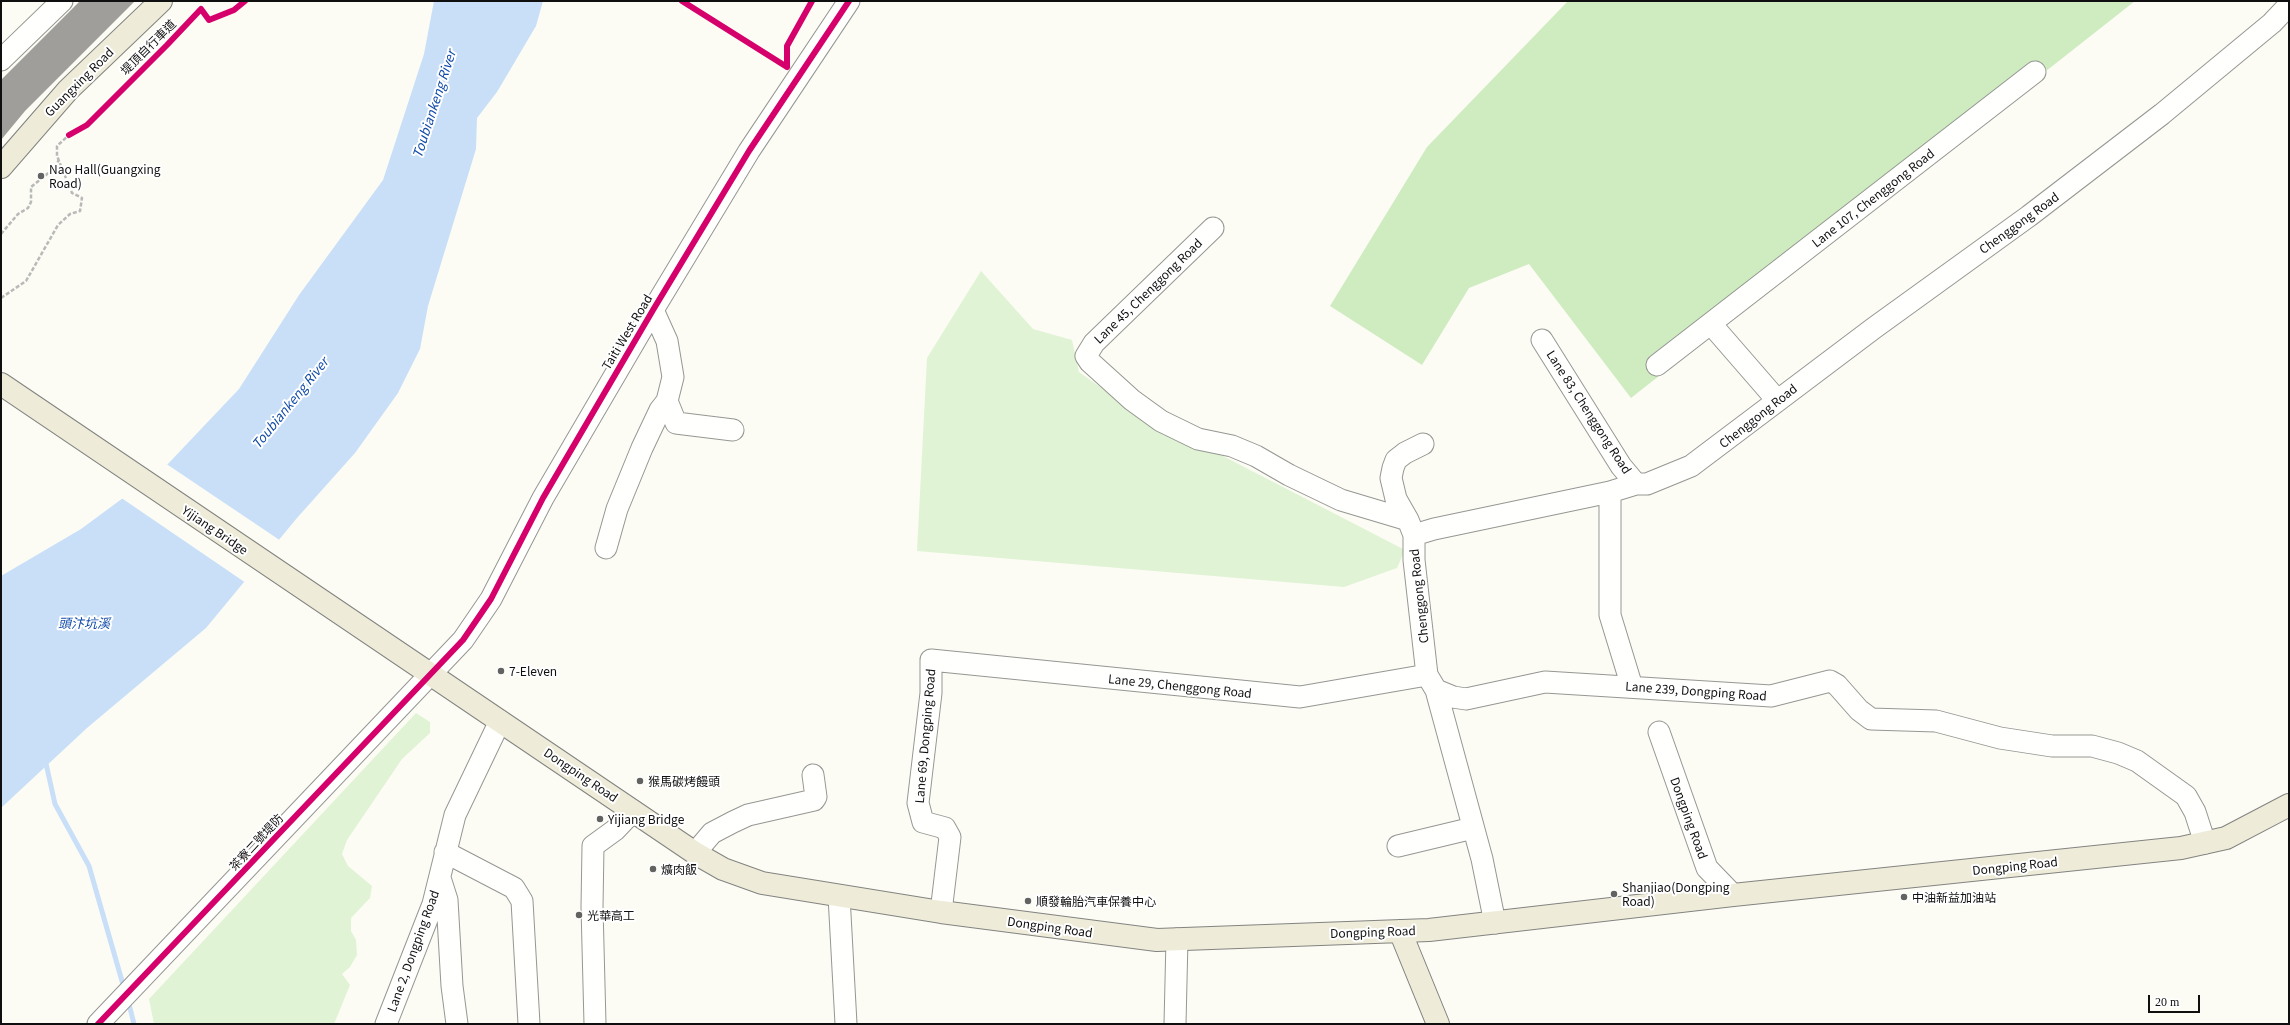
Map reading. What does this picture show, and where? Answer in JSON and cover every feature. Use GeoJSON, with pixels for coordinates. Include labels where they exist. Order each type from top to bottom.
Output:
{"type":"FeatureCollection","features":[{"type":"Feature","properties":{"kind":"main road","name":"Guangxing Road"},"geometry":{"type":"LineString","coordinates":[[1,167],[68,90],[159,2]]}},
{"type":"Feature","properties":{"kind":"main road","name":"Yijiang Bridge"},"geometry":{"type":"LineString","coordinates":[[1,384],[429,675]]}},
{"type":"Feature","properties":{"kind":"main road","name":"Dongping Road"},"geometry":{"type":"LineString","coordinates":[[429,675],[614,796],[633,811],[695,853],[723,869],[762,883],[941,912],[1140,939],[1400,931],[1495,923],[1733,895],[2174,849],[2226,838],[2289,805]]}},
{"type":"Feature","properties":{"kind":"main road"},"geometry":{"type":"LineString","coordinates":[[1400,931],[1438,1024]]}},
{"type":"Feature","properties":{"kind":"street"},"geometry":{"type":"LineString","coordinates":[[1,60],[62,1]]}},
{"type":"Feature","properties":{"kind":"street","name":"Taiti West Road"},"geometry":{"type":"LineString","coordinates":[[429,675],[463,640],[491,599],[543,498],[653,310],[749,152],[849,1]]}},
{"type":"Feature","properties":{"kind":"street","name":"Chenggong Road"},"geometry":{"type":"LineString","coordinates":[[1495,923],[1473,828],[1431,683],[1414,560],[1411,527],[1610,492],[1636,484],[1647,484],[1691,466],[1710,453],[1777,400],[2029,216],[2156,119],[2272,23],[2289,6]]}},
{"type":"Feature","properties":{"kind":"street","name":"Lane 107, Chenggong Road"},"geometry":{"type":"LineString","coordinates":[[1657,365],[2034,72]]}},
{"type":"Feature","properties":{"kind":"street","name":"Lane 45, Chenggong Road"},"geometry":{"type":"LineString","coordinates":[[1213,228],[1094,343],[1086,356],[1090,362],[1132,400],[1161,421],[1198,439],[1232,446],[1256,456],[1289,475],[1341,500],[1411,527]]}},
{"type":"Feature","properties":{"kind":"street"},"geometry":{"type":"LineString","coordinates":[[606,548],[617,509],[642,448],[660,410],[667,401],[673,377],[667,342],[653,310]]}},
{"type":"Feature","properties":{"kind":"street"},"geometry":{"type":"LineString","coordinates":[[1711,324],[1777,400]]}},
{"type":"Feature","properties":{"kind":"street","name":"Lane 83, Chenggong Road"},"geometry":{"type":"LineString","coordinates":[[1542,340],[1621,466],[1636,484]]}},
{"type":"Feature","properties":{"kind":"street"},"geometry":{"type":"LineString","coordinates":[[667,401],[676,423],[733,430]]}},
{"type":"Feature","properties":{"kind":"street"},"geometry":{"type":"LineString","coordinates":[[1411,527],[1396,499],[1391,478],[1392,468],[1396,460],[1405,453],[1423,444]]}},
{"type":"Feature","properties":{"kind":"street"},"geometry":{"type":"LineString","coordinates":[[1610,492],[1610,615],[1632,687]]}},
{"type":"Feature","properties":{"kind":"street","name":"Lane 29, Chenggong Road"},"geometry":{"type":"LineString","coordinates":[[932,660],[1300,697],[1401,678],[1431,683]]}},
{"type":"Feature","properties":{"kind":"street","name":"Lane 69, Dongping Road"},"geometry":{"type":"LineString","coordinates":[[932,660],[931,693],[918,803],[922,822],[945,828],[950,837],[941,912]]}},
{"type":"Feature","properties":{"kind":"street","name":"茶寮二號堤防"},"geometry":{"type":"LineString","coordinates":[[98,1024],[429,675]]}},
{"type":"Feature","properties":{"kind":"street","name":"Lane 239, Dongping Road"},"geometry":{"type":"LineString","coordinates":[[1431,683],[1453,697],[1466,699],[1545,682],[1771,696],[1830,681],[1837,685],[1858,710],[1871,719],[1936,721],[2000,738],[2052,746],[2092,746],[2118,753],[2137,761],[2186,796],[2195,812],[2205,843]]}},
{"type":"Feature","properties":{"kind":"street","name":"Lane 2, Dongping Road"},"geometry":{"type":"LineString","coordinates":[[386,1024],[433,904],[455,815],[500,721]]}},
{"type":"Feature","properties":{"kind":"street","name":"Dongping Road"},"geometry":{"type":"LineString","coordinates":[[1659,732],[1707,868],[1733,895]]}},
{"type":"Feature","properties":{"kind":"street","name":"Dongping Road"},"geometry":{"type":"LineString","coordinates":[[1679,756],[1733,895]]}},
{"type":"Feature","properties":{"kind":"street"},"geometry":{"type":"LineString","coordinates":[[695,853],[712,832],[748,815],[814,800],[816,797],[813,775]]}},
{"type":"Feature","properties":{"kind":"street"},"geometry":{"type":"LineString","coordinates":[[595,1024],[592,900],[593,846],[615,830],[633,811]]}},
{"type":"Feature","properties":{"kind":"street"},"geometry":{"type":"LineString","coordinates":[[1398,846],[1473,828]]}},
{"type":"Feature","properties":{"kind":"street"},"geometry":{"type":"LineString","coordinates":[[446,852],[514,888],[522,901],[529,1024]]}},
{"type":"Feature","properties":{"kind":"street","name":"Lane 2, Dongping Road"},"geometry":{"type":"LineString","coordinates":[[439,877],[448,900],[452,986],[457,1024]]}},
{"type":"Feature","properties":{"kind":"street"},"geometry":{"type":"LineString","coordinates":[[840,896],[846,1024]]}},
{"type":"Feature","properties":{"kind":"street"},"geometry":{"type":"LineString","coordinates":[[1175,1024],[1177,939]]}},
{"type":"Feature","properties":{"kind":"path"},"geometry":{"type":"LineString","coordinates":[[1,298],[26,281],[58,225],[70,214],[80,210],[82,198],[72,193],[59,160],[57,146],[72,133]]}},
{"type":"Feature","properties":{"kind":"path"},"geometry":{"type":"LineString","coordinates":[[1,234],[18,214],[28,208],[31,202],[31,187],[52,170],[59,160]]}},
{"type":"Feature","properties":{"kind":"green space"},"geometry":{"type":"Polygon","coordinates":[[[1568,1],[2135,1],[1631,398],[1529,264],[1469,288],[1422,365],[1330,306],[1427,147],[1568,1]]]}},
{"type":"Feature","properties":{"kind":"green space"},"geometry":{"type":"Polygon","coordinates":[[[981,271],[1033,329],[1072,340],[1079,372],[1130,408],[1405,550],[1397,568],[1344,587],[917,551],[927,358],[981,271]]]}},
{"type":"Feature","properties":{"kind":"green space"},"geometry":{"type":"Polygon","coordinates":[[[416,713],[430,722],[430,733],[402,759],[347,840],[342,854],[348,866],[372,886],[370,898],[351,918],[351,931],[356,940],[357,955],[350,967],[342,974],[350,985],[334,1024],[154,1024],[149,999],[416,713]]]}},
{"type":"Feature","properties":{"kind":"water","name":"頭汴坑溪"},"geometry":{"type":"Polygon","coordinates":[[[434,1],[543,1],[536,26],[497,92],[477,118],[476,149],[428,306],[420,349],[398,393],[355,453],[297,518],[206,628],[87,728],[1,808],[1,576],[81,529],[165,467],[239,389],[299,295],[383,180],[424,54],[434,1]]]}},
{"type":"Feature","properties":{"kind":"pier"},"geometry":{"type":"Polygon","coordinates":[[[165,463],[281,541],[246,583],[120,497],[165,463]]]}},
{"type":"Feature","properties":{"kind":"building"},"geometry":{"type":"Polygon","coordinates":[[[80,1],[135,1],[25,111],[1,140],[1,80],[80,1]]]}},
{"type":"Feature","properties":{"kind":"waterway"},"geometry":{"type":"LineString","coordinates":[[45,759],[55,804],[89,866],[124,988]]}},
{"type":"Feature","properties":{"kind":"waterway"},"geometry":{"type":"LineString","coordinates":[[128,1000],[134,1024]]}},
{"type":"Feature","properties":{"kind":"cycle path","name":"堤頂自行車道"},"geometry":{"type":"LineString","coordinates":[[69,135],[87,125],[201,9],[209,20],[234,10],[245,1]]}},
{"type":"Feature","properties":{"kind":"cycle path"},"geometry":{"type":"LineString","coordinates":[[682,1],[787,67]]}},
{"type":"Feature","properties":{"kind":"cycle path"},"geometry":{"type":"LineString","coordinates":[[787,67],[787,46],[812,1]]}},
{"type":"Feature","properties":{"kind":"cycle path"},"geometry":{"type":"LineString","coordinates":[[98,1024],[463,640],[491,599],[543,498],[653,310],[749,151],[849,1]]}},
{"type":"Feature","properties":{"kind":"place","name":"Nao Hall(Guangxing Road)"},"geometry":{"type":"Point","coordinates":[41,176]}},
{"type":"Feature","properties":{"kind":"place","name":"7-Eleven"},"geometry":{"type":"Point","coordinates":[501,671]}},
{"type":"Feature","properties":{"kind":"place","name":"猴馬碳烤饅頭"},"geometry":{"type":"Point","coordinates":[640,781]}},
{"type":"Feature","properties":{"kind":"place","name":"Yijiang Bridge"},"geometry":{"type":"Point","coordinates":[600,819]}},
{"type":"Feature","properties":{"kind":"place","name":"爌肉飯"},"geometry":{"type":"Point","coordinates":[653,869]}},
{"type":"Feature","properties":{"kind":"place","name":"Shanjiao(Dongping Road)"},"geometry":{"type":"Point","coordinates":[1614,894]}},
{"type":"Feature","properties":{"kind":"place","name":"中油新益加油站"},"geometry":{"type":"Point","coordinates":[1904,897]}},
{"type":"Feature","properties":{"kind":"place","name":"順發輪胎汽車保養中心"},"geometry":{"type":"Point","coordinates":[1028,901]}},
{"type":"Feature","properties":{"kind":"place","name":"光華高工"},"geometry":{"type":"Point","coordinates":[579,915]}},
{"type":"Feature","properties":{"kind":"water label","name":"Toubiankeng River"},"geometry":{"type":"Point","coordinates":[434,104]}},
{"type":"Feature","properties":{"kind":"water label","name":"Toubiankeng River"},"geometry":{"type":"Point","coordinates":[290,403]}}]}
